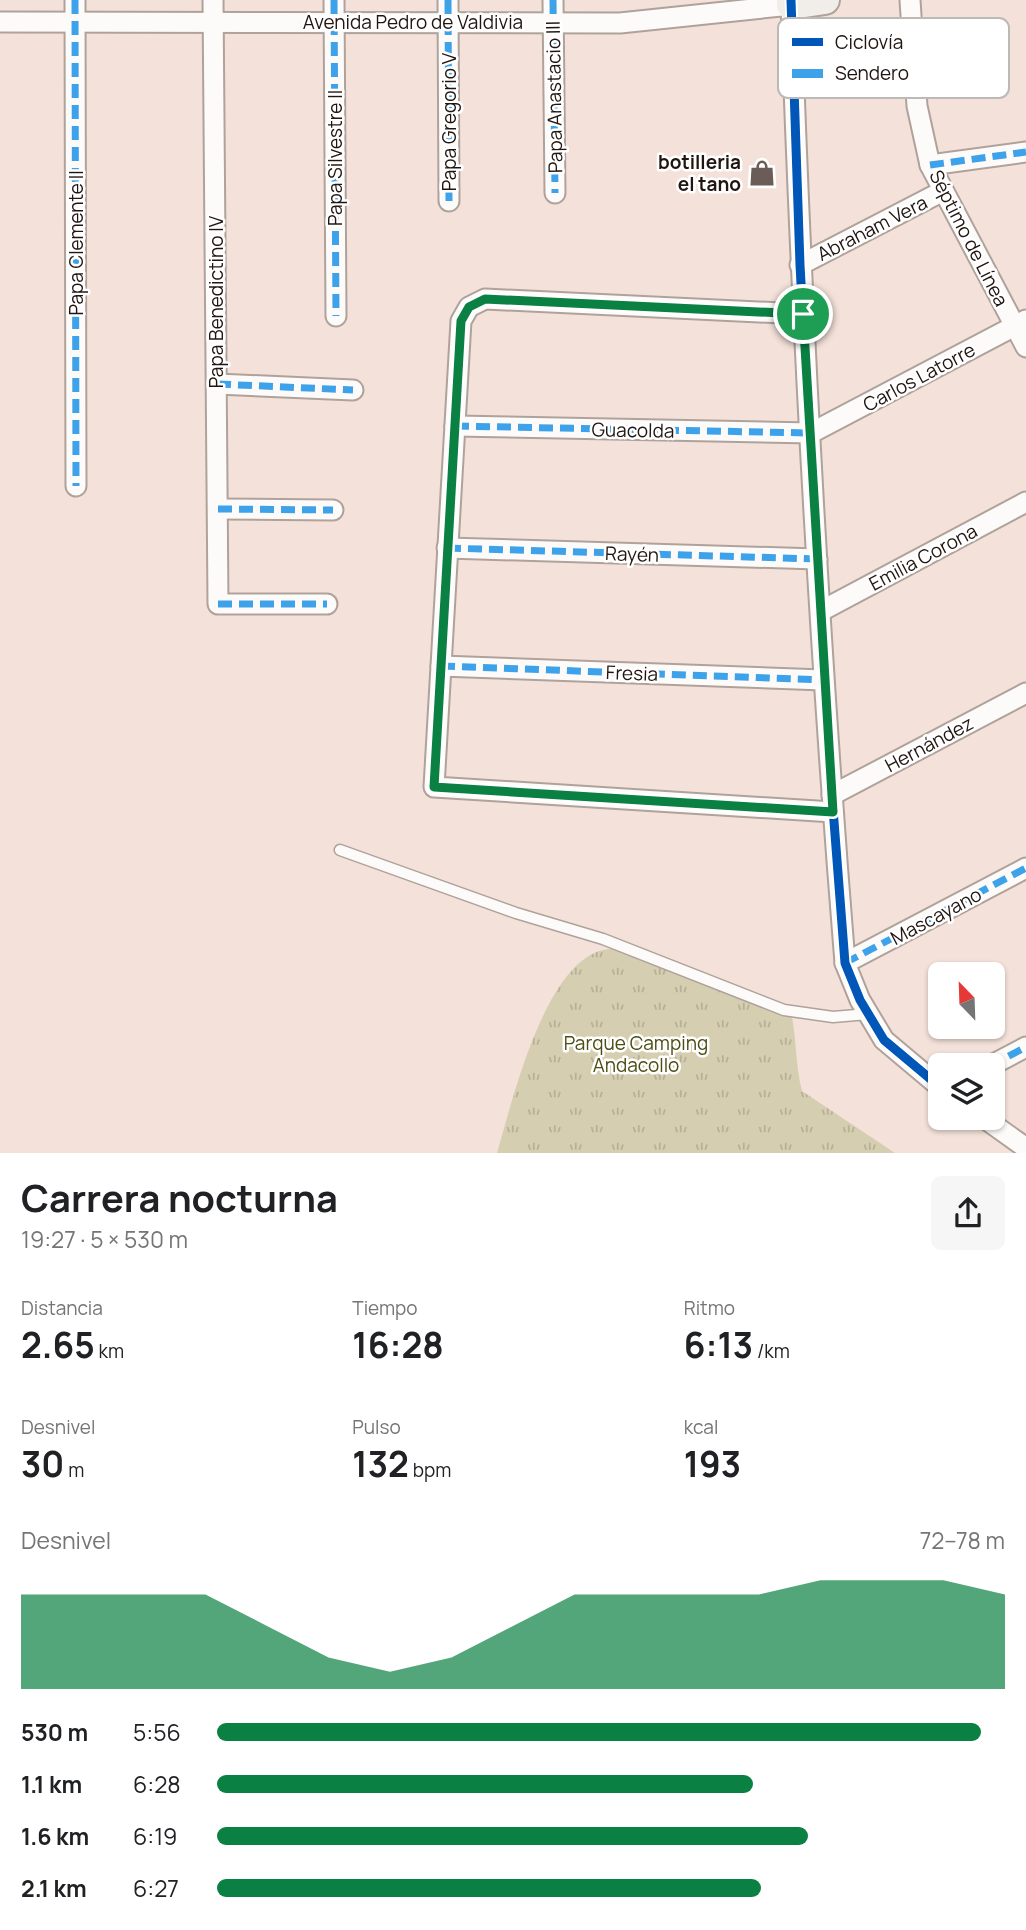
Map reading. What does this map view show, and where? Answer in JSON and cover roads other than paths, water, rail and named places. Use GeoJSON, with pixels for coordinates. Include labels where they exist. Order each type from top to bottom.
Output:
{"type":"FeatureCollection","features":[{"type":"Feature","properties":{"kind":"street","name":"Papa Clemente II"},"geometry":{"type":"LineString","coordinates":[[75,0],[76,486]]}},
{"type":"Feature","properties":{"kind":"street","name":"Papa Benedictino IV"},"geometry":{"type":"LineString","coordinates":[[213,0],[218,604],[327,604]]}},
{"type":"Feature","properties":{"kind":"street","name":"Papa Silvestre II"},"geometry":{"type":"LineString","coordinates":[[334,0],[335,316]]}},
{"type":"Feature","properties":{"kind":"street","name":"Papa Gregorio V"},"geometry":{"type":"LineString","coordinates":[[448,0],[449,201]]}},
{"type":"Feature","properties":{"kind":"street","name":"Papa Anastacio III"},"geometry":{"type":"LineString","coordinates":[[553,0],[555,193]]}},
{"type":"Feature","properties":{"kind":"street","name":"Avenida Pedro de Valdivia"},"geometry":{"type":"LineString","coordinates":[[0,22],[620,23],[825,0]]}},
{"type":"Feature","properties":{"kind":"street","name":"Séptimo de Línea"},"geometry":{"type":"LineString","coordinates":[[910,0],[911,18]]}},
{"type":"Feature","properties":{"kind":"street"},"geometry":{"type":"LineString","coordinates":[[794,98],[800,265],[821,611],[822,680],[845,963],[868,1014],[884,1040],[928,1077]]}},
{"type":"Feature","properties":{"kind":"street","name":"Séptimo de Línea"},"geometry":{"type":"LineString","coordinates":[[916,98],[930,165],[1020,323],[1026,347]]}},
{"type":"Feature","properties":{"kind":"street"},"geometry":{"type":"LineString","coordinates":[[930,165],[1026,152]]}},
{"type":"Feature","properties":{"kind":"street","name":"Abraham Vera"},"geometry":{"type":"LineString","coordinates":[[800,265],[943,191]]}},
{"type":"Feature","properties":{"kind":"street"},"geometry":{"type":"LineString","coordinates":[[803,314],[485,299],[469,307],[461,321],[434,787],[832,803]]}},
{"type":"Feature","properties":{"kind":"street","name":"Carlos Latorre"},"geometry":{"type":"LineString","coordinates":[[811,433],[1020,323]]}},
{"type":"Feature","properties":{"kind":"street"},"geometry":{"type":"LineString","coordinates":[[216,384],[353,390]]}},
{"type":"Feature","properties":{"kind":"street","name":"Guacolda"},"geometry":{"type":"LineString","coordinates":[[455,426],[811,433]]}},
{"type":"Feature","properties":{"kind":"street","name":"Emilia Corona"},"geometry":{"type":"LineString","coordinates":[[821,611],[1026,502]]}},
{"type":"Feature","properties":{"kind":"street"},"geometry":{"type":"LineString","coordinates":[[218,509],[333,510]]}},
{"type":"Feature","properties":{"kind":"street","name":"Rayén"},"geometry":{"type":"LineString","coordinates":[[447,548],[817,559]]}},
{"type":"Feature","properties":{"kind":"street","name":"Fresia"},"geometry":{"type":"LineString","coordinates":[[441,666],[822,680]]}},
{"type":"Feature","properties":{"kind":"street","name":"Hernández"},"geometry":{"type":"LineString","coordinates":[[832,803],[1026,693]]}},
{"type":"Feature","properties":{"kind":"street","name":"Mascayano"},"geometry":{"type":"LineString","coordinates":[[845,963],[1026,868]]}},
{"type":"Feature","properties":{"kind":"street"},"geometry":{"type":"LineString","coordinates":[[1005,1058],[1026,1047]]}},
{"type":"Feature","properties":{"kind":"street"},"geometry":{"type":"LineString","coordinates":[[1001,1130],[1026,1148]]}},
{"type":"Feature","properties":{"kind":"lane"},"geometry":{"type":"LineString","coordinates":[[340,850],[516,913],[603,939],[784,1010],[833,1017],[868,1014]]}},
{"type":"Feature","properties":{"kind":"place","name":"botilleria el tano"},"geometry":{"type":"Point","coordinates":[762,173]}},
{"type":"Feature","properties":{"kind":"park label","name":"Parque Camping Andacollo"},"geometry":{"type":"Point","coordinates":[636,1054]}}]}
